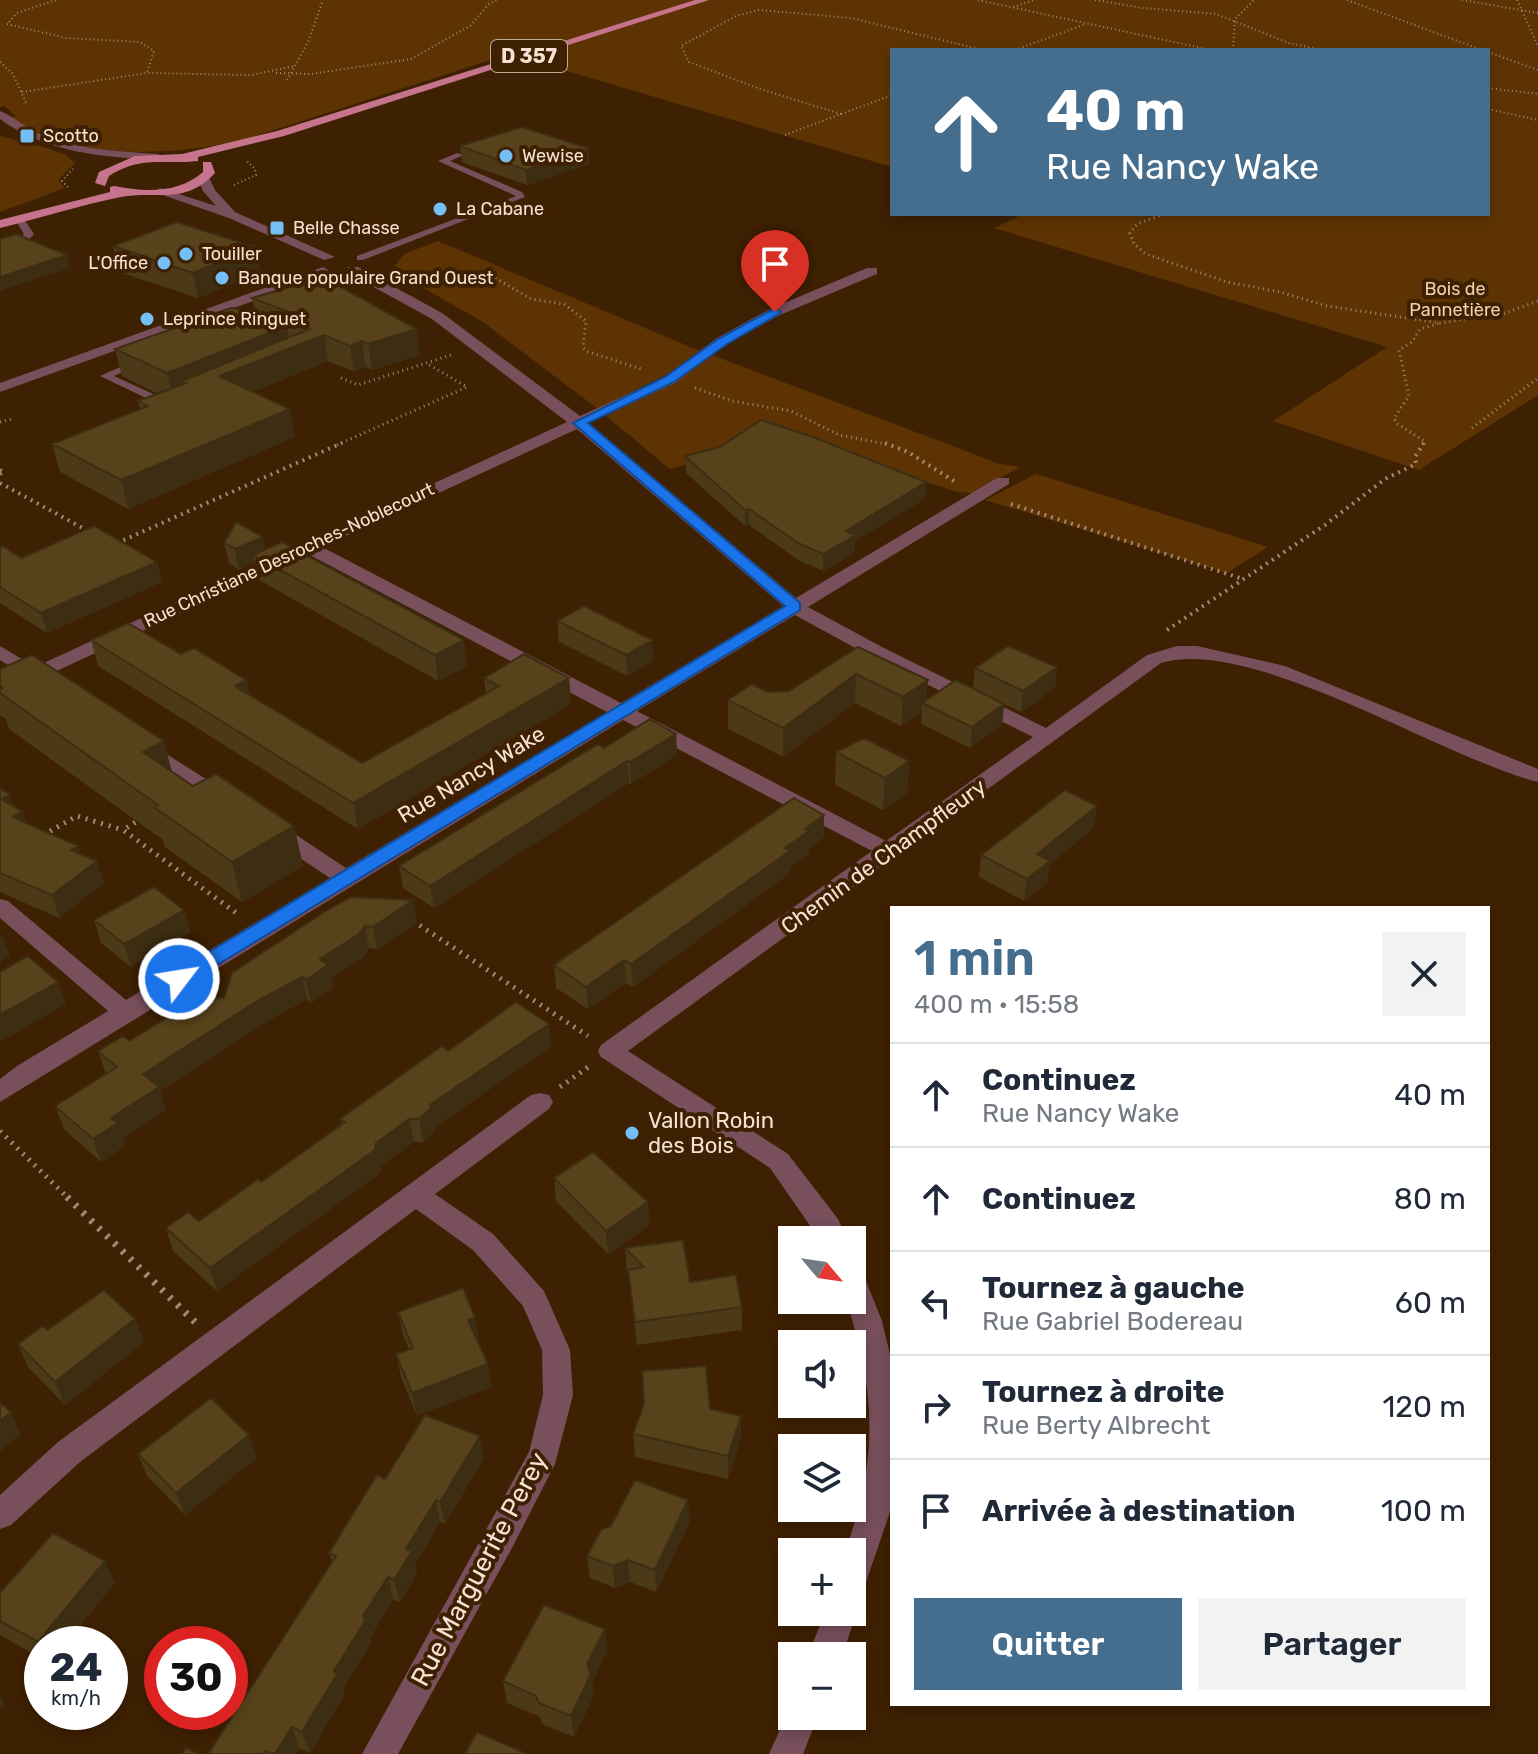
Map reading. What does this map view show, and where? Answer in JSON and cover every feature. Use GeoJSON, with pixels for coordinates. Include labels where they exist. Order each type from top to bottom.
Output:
{"type":"FeatureCollection","features":[{"type":"Feature","properties":{"kind":"main road","name":"D 357"},"geometry":{"type":"LineString","coordinates":[[183,157],[280,134],[704,0]]}},
{"type":"Feature","properties":{"kind":"main road","name":"D 357"},"geometry":{"type":"LineString","coordinates":[[207,164],[280,134]]}},
{"type":"Feature","properties":{"kind":"main road"},"geometry":{"type":"LineString","coordinates":[[0,224],[36,212],[126,192],[160,192],[186,187],[204,178],[210,168],[207,164],[183,157],[158,157],[124,163],[102,178],[36,212]]}},
{"type":"Feature","properties":{"kind":"main road"},"geometry":{"type":"LineString","coordinates":[[102,178],[126,192]]}},
{"type":"Feature","properties":{"kind":"street"},"geometry":{"type":"LineString","coordinates":[[0,114],[25,132],[69,147],[96,161],[102,178]]}},
{"type":"Feature","properties":{"kind":"street"},"geometry":{"type":"LineString","coordinates":[[69,147],[158,157]]}},
{"type":"Feature","properties":{"kind":"street"},"geometry":{"type":"LineString","coordinates":[[204,178],[209,191],[233,215]]}},
{"type":"Feature","properties":{"kind":"street"},"geometry":{"type":"LineString","coordinates":[[160,192],[233,215],[326,264],[360,268],[437,316],[579,423],[739,556],[795,607],[875,651],[1047,736]]}},
{"type":"Feature","properties":{"kind":"street"},"geometry":{"type":"LineString","coordinates":[[0,388],[326,264]]}},
{"type":"Feature","properties":{"kind":"street","name":"Rue Christiane Desroches-Noblecourt"},"geometry":{"type":"LineString","coordinates":[[0,690],[670,380],[722,341],[775,312],[872,271]]}},
{"type":"Feature","properties":{"kind":"street","name":"Rue Nancy Wake"},"geometry":{"type":"LineString","coordinates":[[0,1093],[26,1072],[1003,481]]}},
{"type":"Feature","properties":{"kind":"street"},"geometry":{"type":"LineString","coordinates":[[308,547],[890,852]]}},
{"type":"Feature","properties":{"kind":"street"},"geometry":{"type":"LineString","coordinates":[[0,652],[60,691]]}},
{"type":"Feature","properties":{"kind":"street"},"geometry":{"type":"LineString","coordinates":[[1177,652],[1224,657],[1278,670],[1538,776]]}},
{"type":"Feature","properties":{"kind":"street","name":"Chemin de Champfleury"},"geometry":{"type":"LineString","coordinates":[[610,1051],[1154,659],[1177,652]]}},
{"type":"Feature","properties":{"kind":"street"},"geometry":{"type":"LineString","coordinates":[[124,733],[346,878]]}},
{"type":"Feature","properties":{"kind":"street"},"geometry":{"type":"LineString","coordinates":[[0,906],[125,1012]]}},
{"type":"Feature","properties":{"kind":"street"},"geometry":{"type":"LineString","coordinates":[[610,1051],[779,1161],[827,1226]]}},
{"type":"Feature","properties":{"kind":"street"},"geometry":{"type":"LineString","coordinates":[[0,1515],[69,1452],[540,1102]]}},
{"type":"Feature","properties":{"kind":"street","name":"Rue Marguerite Perey"},"geometry":{"type":"LineString","coordinates":[[379,1754],[501,1538],[544,1454],[558,1395],[556,1350],[534,1299],[483,1242],[416,1195]]}},
{"type":"Feature","properties":{"kind":"street"},"geometry":{"type":"LineString","coordinates":[[865,1314],[882,1391],[885,1462],[866,1538]]}},
{"type":"Feature","properties":{"kind":"street"},"geometry":{"type":"LineString","coordinates":[[786,1754],[795,1730]]}},
{"type":"Feature","properties":{"kind":"lane"},"geometry":{"type":"LineString","coordinates":[[360,268],[521,197],[442,161],[460,155]]}},
{"type":"Feature","properties":{"kind":"lane"},"geometry":{"type":"LineString","coordinates":[[0,253],[28,242],[29,234],[19,218]]}},
{"type":"Feature","properties":{"kind":"lane"},"geometry":{"type":"LineString","coordinates":[[12,244],[27,238]]}},
{"type":"Feature","properties":{"kind":"lane"},"geometry":{"type":"LineString","coordinates":[[131,340],[151,354],[105,376],[173,408],[188,402]]}},
{"type":"Feature","properties":{"kind":"path"},"geometry":{"type":"LineString","coordinates":[[6,21],[24,10],[56,0]]}},
{"type":"Feature","properties":{"kind":"path"},"geometry":{"type":"LineString","coordinates":[[287,80],[308,42],[323,0]]}},
{"type":"Feature","properties":{"kind":"path"},"geometry":{"type":"LineString","coordinates":[[22,92],[147,73],[198,76],[311,74],[411,59],[470,26],[489,4],[497,0]]}},
{"type":"Feature","properties":{"kind":"path"},"geometry":{"type":"LineString","coordinates":[[978,0],[1202,48]]}},
{"type":"Feature","properties":{"kind":"path"},"geometry":{"type":"LineString","coordinates":[[1012,7],[1019,2],[1034,0]]}},
{"type":"Feature","properties":{"kind":"path"},"geometry":{"type":"LineString","coordinates":[[1095,0],[1143,8],[1206,12],[1289,43],[1312,48]]}},
{"type":"Feature","properties":{"kind":"path"},"geometry":{"type":"LineString","coordinates":[[1233,48],[1234,21],[1254,0]]}},
{"type":"Feature","properties":{"kind":"path"},"geometry":{"type":"LineString","coordinates":[[1347,0],[1477,48]]}},
{"type":"Feature","properties":{"kind":"path"},"geometry":{"type":"LineString","coordinates":[[1462,0],[1538,13]]}},
{"type":"Feature","properties":{"kind":"path"},"geometry":{"type":"LineString","coordinates":[[1517,0],[1538,46]]}},
{"type":"Feature","properties":{"kind":"path"},"geometry":{"type":"LineString","coordinates":[[841,114],[760,89],[689,62],[681,46],[736,16],[759,10],[851,18],[975,48]]}},
{"type":"Feature","properties":{"kind":"path"},"geometry":{"type":"LineString","coordinates":[[0,21],[66,38],[140,42],[154,51],[147,73]]}},
{"type":"Feature","properties":{"kind":"path"},"geometry":{"type":"LineString","coordinates":[[1020,48],[1087,23]]}},
{"type":"Feature","properties":{"kind":"path"},"geometry":{"type":"LineString","coordinates":[[1490,53],[1538,70]]}},
{"type":"Feature","properties":{"kind":"path"},"geometry":{"type":"LineString","coordinates":[[0,62],[13,74],[27,105]]}},
{"type":"Feature","properties":{"kind":"path"},"geometry":{"type":"LineString","coordinates":[[272,73],[295,66]]}},
{"type":"Feature","properties":{"kind":"path"},"geometry":{"type":"LineString","coordinates":[[1490,88],[1538,94]]}},
{"type":"Feature","properties":{"kind":"path"},"geometry":{"type":"LineString","coordinates":[[785,135],[890,96]]}},
{"type":"Feature","properties":{"kind":"path"},"geometry":{"type":"LineString","coordinates":[[1490,109],[1538,120]]}},
{"type":"Feature","properties":{"kind":"path"},"geometry":{"type":"LineString","coordinates":[[225,187],[251,178],[257,172],[247,161],[230,155]]}},
{"type":"Feature","properties":{"kind":"path"},"geometry":{"type":"LineString","coordinates":[[1159,216],[1137,224],[1130,233],[1134,244],[1146,254],[1227,282],[1280,292],[1327,306],[1440,323]]}},
{"type":"Feature","properties":{"kind":"path"},"geometry":{"type":"LineString","coordinates":[[360,268],[401,273],[492,276],[531,299],[564,304],[586,321],[583,347],[586,351],[732,401],[791,411],[839,435],[883,442],[908,452],[949,480],[981,494],[1243,579]]}},
{"type":"Feature","properties":{"kind":"path"},"geometry":{"type":"LineString","coordinates":[[1177,652],[1166,637],[1167,629],[1325,525],[1385,479],[1416,464],[1415,457],[1423,448],[1424,441],[1396,423],[1394,418],[1409,396],[1399,350],[1412,342],[1420,329],[1505,313],[1538,301]]}},
{"type":"Feature","properties":{"kind":"path"},"geometry":{"type":"LineString","coordinates":[[341,378],[358,385],[464,351]]}},
{"type":"Feature","properties":{"kind":"path"},"geometry":{"type":"LineString","coordinates":[[114,544],[467,387],[426,363]]}},
{"type":"Feature","properties":{"kind":"path"},"geometry":{"type":"LineString","coordinates":[[1472,428],[1538,378]]}},
{"type":"Feature","properties":{"kind":"path"},"geometry":{"type":"LineString","coordinates":[[0,422],[13,419]]}},
{"type":"Feature","properties":{"kind":"path"},"geometry":{"type":"LineString","coordinates":[[0,483],[101,538]]}},
{"type":"Feature","properties":{"kind":"path"},"geometry":{"type":"LineString","coordinates":[[123,830],[149,814]]}},
{"type":"Feature","properties":{"kind":"path"},"geometry":{"type":"LineString","coordinates":[[39,838],[77,816],[123,830],[260,930]]}},
{"type":"Feature","properties":{"kind":"path"},"geometry":{"type":"LineString","coordinates":[[412,921],[610,1051],[540,1102]]}},
{"type":"Feature","properties":{"kind":"path"},"geometry":{"type":"LineString","coordinates":[[0,1131],[216,1343]]}},
{"type":"Feature","properties":{"kind":"green space","name":"Bois de Pannetière"},"geometry":{"type":"Polygon","coordinates":[[[0,0],[1538,0],[1538,395],[1419,470],[1273,421],[1387,347],[994,228],[1019,216],[1490,216],[1490,48],[890,48],[890,166],[509,54],[240,141],[183,150],[123,151],[64,142],[11,118],[16,116],[4,106],[0,107],[0,0]]]}},
{"type":"Feature","properties":{"kind":"green space"},"geometry":{"type":"Polygon","coordinates":[[[0,136],[66,155],[75,163],[58,180],[65,188],[0,212],[0,136]]]}},
{"type":"Feature","properties":{"kind":"green space"},"geometry":{"type":"Polygon","coordinates":[[[438,241],[700,351],[668,374],[598,409],[483,322],[392,270],[404,254],[438,241]]]}},
{"type":"Feature","properties":{"kind":"green space"},"geometry":{"type":"Polygon","coordinates":[[[712,355],[1000,464],[1021,467],[972,493],[957,492],[769,431],[740,450],[670,469],[606,416],[681,377],[712,355]]]}},
{"type":"Feature","properties":{"kind":"green space"},"geometry":{"type":"Polygon","coordinates":[[[1036,474],[1268,547],[1227,573],[985,500],[1036,474]]]}},
{"type":"Feature","properties":{"kind":"building"},"geometry":{"type":"Polygon","coordinates":[[[522,127],[588,148],[526,170],[460,146],[522,127]]]}},
{"type":"Feature","properties":{"kind":"building"},"geometry":{"type":"Polygon","coordinates":[[[177,222],[255,247],[193,273],[113,246],[177,222]]]}},
{"type":"Feature","properties":{"kind":"building"},"geometry":{"type":"Polygon","coordinates":[[[16,234],[67,255],[0,277],[0,239],[16,234]]]}},
{"type":"Feature","properties":{"kind":"building"},"geometry":{"type":"Polygon","coordinates":[[[323,277],[417,329],[368,344],[362,341],[350,346],[324,335],[219,376],[290,409],[121,480],[52,444],[148,406],[138,401],[186,383],[182,381],[310,329],[292,313],[252,298],[323,277]]]}},
{"type":"Feature","properties":{"kind":"building"},"geometry":{"type":"Polygon","coordinates":[[[231,308],[257,311],[287,326],[167,373],[115,349],[231,308]]]}},
{"type":"Feature","properties":{"kind":"building"},"geometry":{"type":"Polygon","coordinates":[[[761,420],[926,482],[846,531],[856,535],[823,554],[798,543],[749,509],[745,510],[685,456],[720,447],[761,420]]]}},
{"type":"Feature","properties":{"kind":"building"},"geometry":{"type":"Polygon","coordinates":[[[236,522],[263,537],[235,549],[224,543],[236,522]]]}},
{"type":"Feature","properties":{"kind":"building"},"geometry":{"type":"Polygon","coordinates":[[[94,526],[157,562],[41,613],[0,587],[0,548],[3,546],[21,558],[94,526]]]}},
{"type":"Feature","properties":{"kind":"building"},"geometry":{"type":"Polygon","coordinates":[[[282,542],[464,640],[435,655],[253,555],[282,542]]]}},
{"type":"Feature","properties":{"kind":"building"},"geometry":{"type":"Polygon","coordinates":[[[584,606],[652,640],[626,655],[557,621],[584,606]]]}},
{"type":"Feature","properties":{"kind":"building"},"geometry":{"type":"Polygon","coordinates":[[[128,623],[181,654],[194,648],[246,680],[235,686],[362,763],[499,686],[484,678],[524,654],[569,678],[353,803],[91,640],[128,623]]]}},
{"type":"Feature","properties":{"kind":"building"},"geometry":{"type":"Polygon","coordinates":[[[1008,646],[1057,667],[1023,691],[975,668],[1008,646]]]}},
{"type":"Feature","properties":{"kind":"building"},"geometry":{"type":"Polygon","coordinates":[[[858,647],[928,680],[903,697],[856,674],[783,728],[728,700],[752,684],[767,692],[789,691],[858,647]]]}},
{"type":"Feature","properties":{"kind":"building"},"geometry":{"type":"Polygon","coordinates":[[[32,655],[164,741],[143,752],[193,786],[216,774],[294,826],[232,862],[154,807],[158,805],[0,693],[3,688],[0,686],[0,669],[32,655]]]}},
{"type":"Feature","properties":{"kind":"building"},"geometry":{"type":"Polygon","coordinates":[[[956,680],[1004,704],[972,727],[922,703],[956,680]]]}},
{"type":"Feature","properties":{"kind":"building"},"geometry":{"type":"Polygon","coordinates":[[[650,719],[676,734],[627,761],[430,886],[399,866],[598,744],[604,748],[650,719]]]}},
{"type":"Feature","properties":{"kind":"building"},"geometry":{"type":"Polygon","coordinates":[[[864,738],[909,761],[885,778],[836,752],[864,738]]]}},
{"type":"Feature","properties":{"kind":"building"},"geometry":{"type":"Polygon","coordinates":[[[0,788],[10,795],[1,799],[22,811],[13,817],[78,846],[71,850],[97,861],[52,895],[0,873],[0,788]]]}},
{"type":"Feature","properties":{"kind":"building"},"geometry":{"type":"Polygon","coordinates":[[[1065,790],[1097,806],[1037,854],[1050,861],[1027,879],[981,855],[1065,790]]]}},
{"type":"Feature","properties":{"kind":"building"},"geometry":{"type":"Polygon","coordinates":[[[794,798],[824,815],[805,829],[809,831],[785,848],[790,851],[631,964],[624,960],[586,987],[554,965],[794,798]]]}},
{"type":"Feature","properties":{"kind":"building"},"geometry":{"type":"Polygon","coordinates":[[[154,887],[184,910],[124,944],[94,920],[154,887]]]}},
{"type":"Feature","properties":{"kind":"building"},"geometry":{"type":"Polygon","coordinates":[[[351,897],[413,900],[373,927],[365,926],[359,934],[320,959],[328,965],[306,980],[302,977],[259,1000],[143,1074],[159,1087],[111,1118],[118,1123],[93,1139],[55,1106],[117,1067],[98,1051],[123,1036],[129,1041],[176,1012],[177,1007],[192,998],[224,998],[232,973],[351,897]]]}},
{"type":"Feature","properties":{"kind":"building"},"geometry":{"type":"Polygon","coordinates":[[[28,956],[58,982],[0,1015],[0,972],[28,956]]]}},
{"type":"Feature","properties":{"kind":"building"},"geometry":{"type":"Polygon","coordinates":[[[516,1002],[549,1024],[431,1104],[419,1119],[409,1119],[376,1143],[375,1150],[210,1268],[166,1228],[188,1212],[199,1221],[258,1179],[261,1182],[345,1122],[340,1119],[442,1046],[448,1051],[516,1002]]]}},
{"type":"Feature","properties":{"kind":"building"},"geometry":{"type":"Polygon","coordinates":[[[593,1152],[648,1202],[606,1231],[554,1178],[593,1152]]]}},
{"type":"Feature","properties":{"kind":"building"},"geometry":{"type":"Polygon","coordinates":[[[683,1240],[690,1282],[736,1275],[742,1307],[635,1322],[628,1270],[644,1267],[625,1248],[683,1240]]]}},
{"type":"Feature","properties":{"kind":"building"},"geometry":{"type":"Polygon","coordinates":[[[463,1288],[475,1317],[468,1320],[488,1364],[412,1393],[396,1354],[413,1348],[398,1312],[463,1288]]]}},
{"type":"Feature","properties":{"kind":"building"},"geometry":{"type":"Polygon","coordinates":[[[104,1290],[135,1319],[55,1382],[18,1344],[43,1326],[47,1330],[104,1290]]]}},
{"type":"Feature","properties":{"kind":"building"},"geometry":{"type":"Polygon","coordinates":[[[706,1366],[710,1409],[741,1416],[728,1456],[633,1434],[644,1404],[642,1371],[706,1366]]]}},
{"type":"Feature","properties":{"kind":"building"},"geometry":{"type":"Polygon","coordinates":[[[211,1398],[249,1435],[176,1493],[138,1454],[211,1398]]]}},
{"type":"Feature","properties":{"kind":"building"},"geometry":{"type":"Polygon","coordinates":[[[0,1403],[11,1412],[0,1421],[0,1403]]]}},
{"type":"Feature","properties":{"kind":"building"},"geometry":{"type":"Polygon","coordinates":[[[425,1415],[480,1436],[440,1502],[436,1500],[406,1549],[412,1551],[394,1580],[388,1577],[363,1616],[365,1621],[334,1671],[338,1673],[302,1732],[292,1727],[275,1754],[265,1751],[263,1754],[208,1754],[224,1730],[248,1730],[248,1692],[336,1556],[329,1553],[377,1475],[385,1479],[425,1415]]]}},
{"type":"Feature","properties":{"kind":"building"},"geometry":{"type":"Polygon","coordinates":[[[635,1480],[688,1500],[655,1570],[628,1560],[613,1566],[587,1556],[601,1530],[611,1526],[635,1480]]]}},
{"type":"Feature","properties":{"kind":"building"},"geometry":{"type":"Polygon","coordinates":[[[53,1533],[105,1561],[51,1626],[24,1626],[24,1634],[0,1621],[0,1593],[53,1533]]]}},
{"type":"Feature","properties":{"kind":"building"},"geometry":{"type":"Polygon","coordinates":[[[544,1605],[605,1629],[587,1664],[591,1674],[571,1716],[539,1703],[536,1696],[503,1681],[544,1605]]]}},
{"type":"Feature","properties":{"kind":"building"},"geometry":{"type":"Polygon","coordinates":[[[477,1732],[527,1754],[465,1754],[477,1732]]]}},
{"type":"Feature","properties":{"kind":"building"},"geometry":{"type":"Polygon","coordinates":[[[186,1748],[198,1754],[182,1754],[186,1748]]]}},
{"type":"Feature","properties":{"kind":"place","name":"Scotto"},"geometry":{"type":"Point","coordinates":[27,136]}},
{"type":"Feature","properties":{"kind":"place","name":"Wewise"},"geometry":{"type":"Point","coordinates":[506,156]}},
{"type":"Feature","properties":{"kind":"place","name":"La Cabane"},"geometry":{"type":"Point","coordinates":[440,209]}},
{"type":"Feature","properties":{"kind":"place","name":"Belle Chasse"},"geometry":{"type":"Point","coordinates":[277,228]}},
{"type":"Feature","properties":{"kind":"place","name":"Touiller"},"geometry":{"type":"Point","coordinates":[186,254]}},
{"type":"Feature","properties":{"kind":"place","name":"L'Office"},"geometry":{"type":"Point","coordinates":[164,263]}},
{"type":"Feature","properties":{"kind":"place","name":"Banque populaire Grand Ouest"},"geometry":{"type":"Point","coordinates":[222,278]}},
{"type":"Feature","properties":{"kind":"place","name":"Leprince Ringuet"},"geometry":{"type":"Point","coordinates":[147,319]}},
{"type":"Feature","properties":{"kind":"place","name":"Vallon Robin des Bois"},"geometry":{"type":"Point","coordinates":[632,1133]}},
{"type":"Feature","properties":{"kind":"route"},"geometry":{"type":"LineString","coordinates":[[179,979],[795,607],[739,556],[579,423],[670,380],[722,341],[775,312]]}}]}
